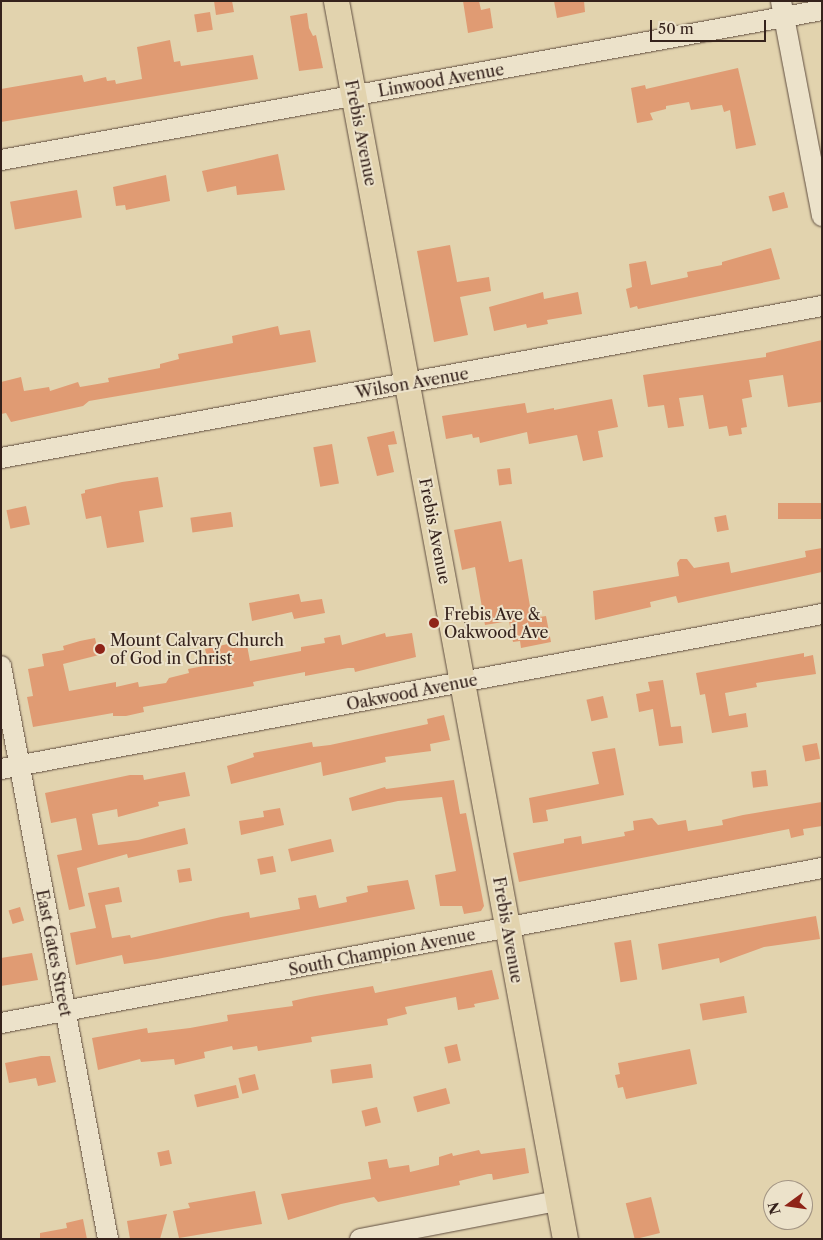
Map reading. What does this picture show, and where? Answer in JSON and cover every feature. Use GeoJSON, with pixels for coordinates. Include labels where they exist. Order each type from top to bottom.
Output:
{"type":"FeatureCollection","features":[{"type":"Feature","properties":{"kind":"main road","name":"Frebis Avenue"},"geometry":{"type":"LineString","coordinates":[[336,1],[565,1239]]}},
{"type":"Feature","properties":{"kind":"street","name":"Linwood Avenue"},"geometry":{"type":"LineString","coordinates":[[1,160],[354,96],[783,9],[822,10]]}},
{"type":"Feature","properties":{"kind":"street"},"geometry":{"type":"LineString","coordinates":[[783,9],[822,216]]}},
{"type":"Feature","properties":{"kind":"street","name":"Wilson Avenue"},"geometry":{"type":"LineString","coordinates":[[1,458],[822,306]]}},
{"type":"Feature","properties":{"kind":"street","name":"Oakwood Avenue"},"geometry":{"type":"LineString","coordinates":[[10,767],[822,614]]}},
{"type":"Feature","properties":{"kind":"street","name":"East Gates Street"},"geometry":{"type":"LineString","coordinates":[[1,666],[10,767],[65,1011],[108,1239]]}},
{"type":"Feature","properties":{"kind":"street","name":"South Champion Avenue"},"geometry":{"type":"LineString","coordinates":[[1,1023],[822,868]]}},
{"type":"Feature","properties":{"kind":"street"},"geometry":{"type":"LineString","coordinates":[[360,1239],[558,1201]]}},
{"type":"Feature","properties":{"kind":"building"},"geometry":{"type":"Polygon","coordinates":[[[214,1],[232,1],[234,12],[216,15],[214,1]]]}},
{"type":"Feature","properties":{"kind":"building"},"geometry":{"type":"Polygon","coordinates":[[[463,1],[479,1],[481,10],[490,8],[493,28],[468,33],[463,1]]]}},
{"type":"Feature","properties":{"kind":"building"},"geometry":{"type":"Polygon","coordinates":[[[554,1],[584,1],[585,12],[557,18],[554,1]]]}},
{"type":"Feature","properties":{"kind":"building"},"geometry":{"type":"Polygon","coordinates":[[[210,12],[213,30],[197,32],[194,15],[210,12]]]}},
{"type":"Feature","properties":{"kind":"building"},"geometry":{"type":"Polygon","coordinates":[[[307,13],[309,28],[313,36],[316,35],[323,68],[299,71],[290,16],[307,13]]]}},
{"type":"Feature","properties":{"kind":"building"},"geometry":{"type":"Polygon","coordinates":[[[170,40],[174,62],[180,61],[181,66],[253,55],[258,79],[1,122],[1,89],[82,75],[84,82],[106,77],[107,81],[115,80],[116,84],[142,79],[137,47],[170,40]]]}},
{"type":"Feature","properties":{"kind":"building"},"geometry":{"type":"Polygon","coordinates":[[[738,68],[756,145],[736,149],[730,110],[724,112],[722,105],[691,110],[689,102],[666,106],[666,109],[650,113],[653,120],[637,123],[631,88],[645,85],[646,89],[738,68]]]}},
{"type":"Feature","properties":{"kind":"building"},"geometry":{"type":"Polygon","coordinates":[[[278,154],[285,190],[237,195],[236,186],[207,192],[202,171],[278,154]]]}},
{"type":"Feature","properties":{"kind":"building"},"geometry":{"type":"Polygon","coordinates":[[[166,175],[170,201],[126,210],[125,205],[116,206],[113,187],[166,175]]]}},
{"type":"Feature","properties":{"kind":"building"},"geometry":{"type":"Polygon","coordinates":[[[77,190],[82,218],[15,229],[10,202],[77,190]]]}},
{"type":"Feature","properties":{"kind":"building"},"geometry":{"type":"Polygon","coordinates":[[[784,192],[788,207],[773,212],[769,196],[784,192]]]}},
{"type":"Feature","properties":{"kind":"building"},"geometry":{"type":"Polygon","coordinates":[[[450,245],[457,282],[489,277],[491,291],[460,297],[468,335],[434,342],[417,251],[450,245]]]}},
{"type":"Feature","properties":{"kind":"building"},"geometry":{"type":"Polygon","coordinates":[[[771,248],[780,279],[638,309],[637,306],[630,308],[626,289],[632,287],[629,264],[646,261],[651,285],[688,277],[687,272],[722,265],[722,262],[771,248]]]}},
{"type":"Feature","properties":{"kind":"building"},"geometry":{"type":"Polygon","coordinates":[[[543,292],[544,299],[578,292],[582,314],[547,320],[548,324],[527,328],[526,324],[494,331],[489,307],[543,292]]]}},
{"type":"Feature","properties":{"kind":"building"},"geometry":{"type":"Polygon","coordinates":[[[278,326],[280,335],[310,330],[316,362],[89,401],[83,406],[11,422],[6,413],[1,414],[1,382],[21,377],[24,391],[49,387],[50,391],[78,382],[80,387],[109,382],[108,378],[160,368],[160,364],[179,359],[178,354],[233,343],[232,336],[278,326]]]}},
{"type":"Feature","properties":{"kind":"building"},"geometry":{"type":"Polygon","coordinates":[[[822,340],[822,402],[788,407],[783,375],[749,380],[752,397],[742,399],[747,427],[741,428],[742,434],[729,436],[727,426],[709,429],[703,395],[679,398],[684,426],[668,428],[664,405],[648,407],[643,375],[766,357],[766,353],[822,340]]]}},
{"type":"Feature","properties":{"kind":"building"},"geometry":{"type":"Polygon","coordinates":[[[612,399],[618,427],[598,431],[603,457],[583,461],[577,435],[529,444],[527,432],[480,443],[479,437],[473,438],[472,434],[446,439],[442,416],[525,403],[527,413],[612,399]]]}},
{"type":"Feature","properties":{"kind":"building"},"geometry":{"type":"Polygon","coordinates":[[[394,431],[397,444],[388,445],[394,472],[377,476],[367,437],[394,431]]]}},
{"type":"Feature","properties":{"kind":"building"},"geometry":{"type":"Polygon","coordinates":[[[332,444],[339,483],[320,487],[313,447],[332,444]]]}},
{"type":"Feature","properties":{"kind":"building"},"geometry":{"type":"Polygon","coordinates":[[[510,468],[512,484],[499,485],[497,470],[510,468]]]}},
{"type":"Feature","properties":{"kind":"building"},"geometry":{"type":"Polygon","coordinates":[[[158,477],[163,507],[139,511],[144,542],[107,548],[101,516],[86,519],[81,494],[85,493],[85,490],[158,477]]]}},
{"type":"Feature","properties":{"kind":"building"},"geometry":{"type":"Polygon","coordinates":[[[778,503],[822,503],[822,519],[778,519],[778,503]]]}},
{"type":"Feature","properties":{"kind":"building"},"geometry":{"type":"Polygon","coordinates":[[[26,506],[30,525],[10,529],[6,510],[26,506]]]}},
{"type":"Feature","properties":{"kind":"building"},"geometry":{"type":"Polygon","coordinates":[[[231,512],[233,527],[192,533],[190,518],[231,512]]]}},
{"type":"Feature","properties":{"kind":"building"},"geometry":{"type":"Polygon","coordinates":[[[726,515],[729,530],[717,532],[714,517],[726,515]]]}},
{"type":"Feature","properties":{"kind":"building"},"geometry":{"type":"Polygon","coordinates":[[[501,521],[509,562],[522,559],[532,618],[546,616],[551,642],[521,648],[520,641],[513,642],[509,621],[485,625],[475,567],[462,570],[454,530],[501,521]]]}},
{"type":"Feature","properties":{"kind":"building"},"geometry":{"type":"Polygon","coordinates":[[[822,548],[822,572],[678,603],[676,596],[650,602],[651,607],[595,620],[593,591],[679,576],[677,563],[680,559],[687,559],[694,568],[729,562],[731,573],[806,557],[805,551],[822,548]]]}},
{"type":"Feature","properties":{"kind":"building"},"geometry":{"type":"Polygon","coordinates":[[[299,594],[301,602],[322,599],[325,613],[294,619],[292,612],[252,621],[249,603],[299,594]]]}},
{"type":"Feature","properties":{"kind":"building"},"geometry":{"type":"Polygon","coordinates":[[[385,633],[386,637],[412,633],[416,657],[355,672],[354,668],[348,668],[305,676],[305,672],[253,682],[254,686],[143,707],[144,712],[126,716],[113,716],[113,713],[33,727],[27,697],[33,696],[28,669],[44,666],[42,654],[64,650],[63,646],[80,641],[95,638],[99,655],[63,664],[69,691],[116,682],[116,687],[138,682],[139,687],[166,683],[169,678],[189,673],[188,669],[209,665],[205,649],[246,640],[250,661],[301,651],[301,647],[325,643],[324,638],[340,635],[342,645],[385,633]]]}},
{"type":"Feature","properties":{"kind":"building"},"geometry":{"type":"Polygon","coordinates":[[[804,653],[804,657],[813,655],[816,674],[756,683],[757,687],[725,693],[729,716],[746,713],[748,727],[712,733],[705,694],[700,695],[696,673],[804,653]]]}},
{"type":"Feature","properties":{"kind":"building"},"geometry":{"type":"Polygon","coordinates":[[[663,680],[671,727],[681,726],[683,743],[659,746],[653,709],[639,712],[636,694],[650,691],[648,682],[663,680]]]}},
{"type":"Feature","properties":{"kind":"building"},"geometry":{"type":"Polygon","coordinates":[[[603,696],[608,717],[591,721],[586,700],[603,696]]]}},
{"type":"Feature","properties":{"kind":"building"},"geometry":{"type":"Polygon","coordinates":[[[444,715],[450,740],[430,744],[431,751],[385,757],[386,762],[323,776],[321,762],[231,784],[227,766],[254,757],[253,753],[312,742],[313,747],[330,745],[428,724],[427,719],[444,715]]]}},
{"type":"Feature","properties":{"kind":"building"},"geometry":{"type":"Polygon","coordinates":[[[817,743],[820,759],[805,762],[802,746],[817,743]]]}},
{"type":"Feature","properties":{"kind":"building"},"geometry":{"type":"Polygon","coordinates":[[[615,748],[624,795],[546,810],[548,821],[533,823],[529,798],[599,784],[592,752],[615,748]]]}},
{"type":"Feature","properties":{"kind":"building"},"geometry":{"type":"Polygon","coordinates":[[[766,770],[768,786],[753,788],[751,772],[766,770]]]}},
{"type":"Feature","properties":{"kind":"building"},"geometry":{"type":"Polygon","coordinates":[[[185,772],[190,796],[158,802],[159,806],[118,817],[117,809],[92,814],[98,845],[138,840],[185,828],[188,844],[128,858],[127,854],[77,868],[85,906],[69,910],[57,855],[82,850],[76,818],[51,823],[45,793],[130,775],[143,775],[144,780],[185,772]]]}},
{"type":"Feature","properties":{"kind":"building"},"geometry":{"type":"Polygon","coordinates":[[[454,780],[460,814],[466,813],[484,906],[481,911],[464,914],[462,906],[440,906],[435,875],[456,871],[442,797],[398,801],[352,811],[349,798],[385,787],[386,789],[454,780]]]}},
{"type":"Feature","properties":{"kind":"building"},"geometry":{"type":"Polygon","coordinates":[[[822,802],[822,826],[803,829],[804,835],[791,838],[789,829],[519,882],[513,853],[564,843],[564,839],[581,836],[582,844],[625,836],[624,832],[634,830],[633,821],[652,818],[658,825],[686,820],[688,831],[723,825],[722,820],[743,815],[822,802]]]}},
{"type":"Feature","properties":{"kind":"building"},"geometry":{"type":"Polygon","coordinates":[[[280,808],[284,825],[241,835],[239,821],[264,817],[263,811],[280,808]]]}},
{"type":"Feature","properties":{"kind":"building"},"geometry":{"type":"Polygon","coordinates":[[[331,839],[334,852],[291,862],[288,849],[331,839]]]}},
{"type":"Feature","properties":{"kind":"building"},"geometry":{"type":"Polygon","coordinates":[[[273,856],[276,872],[260,875],[257,859],[273,856]]]}},
{"type":"Feature","properties":{"kind":"building"},"geometry":{"type":"Polygon","coordinates":[[[190,868],[192,881],[179,883],[177,870],[190,868]]]}},
{"type":"Feature","properties":{"kind":"building"},"geometry":{"type":"Polygon","coordinates":[[[408,880],[415,909],[157,959],[124,964],[122,955],[76,965],[70,933],[96,928],[88,893],[119,887],[122,902],[105,905],[112,938],[130,935],[131,938],[249,912],[250,918],[300,909],[298,898],[316,895],[319,908],[347,902],[346,897],[368,892],[367,886],[408,880]]]}},
{"type":"Feature","properties":{"kind":"building"},"geometry":{"type":"Polygon","coordinates":[[[20,907],[24,920],[13,924],[9,911],[20,907]]]}},
{"type":"Feature","properties":{"kind":"building"},"geometry":{"type":"Polygon","coordinates":[[[816,916],[820,939],[764,947],[720,963],[719,958],[662,970],[658,944],[816,916]]]}},
{"type":"Feature","properties":{"kind":"building"},"geometry":{"type":"Polygon","coordinates":[[[631,940],[637,980],[620,982],[614,943],[631,940]]]}},
{"type":"Feature","properties":{"kind":"building"},"geometry":{"type":"Polygon","coordinates":[[[32,953],[38,980],[1,986],[1,958],[32,953]]]}},
{"type":"Feature","properties":{"kind":"building"},"geometry":{"type":"Polygon","coordinates":[[[492,970],[499,999],[474,1004],[475,1007],[458,1010],[456,997],[405,1007],[407,1014],[387,1019],[388,1025],[311,1037],[312,1042],[258,1051],[257,1046],[233,1050],[232,1046],[204,1052],[205,1058],[175,1065],[174,1059],[141,1062],[140,1059],[98,1070],[92,1038],[147,1028],[148,1033],[190,1028],[228,1021],[227,1015],[293,1006],[292,1001],[310,997],[373,986],[375,993],[492,970]]]}},
{"type":"Feature","properties":{"kind":"building"},"geometry":{"type":"Polygon","coordinates":[[[744,996],[747,1013],[703,1021],[700,1004],[744,996]]]}},
{"type":"Feature","properties":{"kind":"building"},"geometry":{"type":"Polygon","coordinates":[[[457,1044],[461,1061],[448,1063],[444,1047],[457,1044]]]}},
{"type":"Feature","properties":{"kind":"building"},"geometry":{"type":"Polygon","coordinates":[[[690,1049],[697,1084],[626,1099],[623,1087],[618,1088],[615,1075],[620,1074],[618,1063],[690,1049]]]}},
{"type":"Feature","properties":{"kind":"building"},"geometry":{"type":"Polygon","coordinates":[[[50,1056],[56,1082],[38,1086],[36,1078],[9,1083],[5,1063],[50,1056]]]}},
{"type":"Feature","properties":{"kind":"building"},"geometry":{"type":"Polygon","coordinates":[[[371,1064],[373,1078],[332,1084],[330,1070],[371,1064]]]}},
{"type":"Feature","properties":{"kind":"building"},"geometry":{"type":"Polygon","coordinates":[[[255,1074],[259,1090],[242,1094],[239,1078],[255,1074]]]}},
{"type":"Feature","properties":{"kind":"building"},"geometry":{"type":"Polygon","coordinates":[[[236,1085],[239,1098],[197,1107],[194,1095],[236,1085]]]}},
{"type":"Feature","properties":{"kind":"building"},"geometry":{"type":"Polygon","coordinates":[[[446,1088],[450,1103],[417,1112],[413,1097],[446,1088]]]}},
{"type":"Feature","properties":{"kind":"building"},"geometry":{"type":"Polygon","coordinates":[[[377,1107],[381,1123],[365,1126],[361,1111],[377,1107]]]}},
{"type":"Feature","properties":{"kind":"building"},"geometry":{"type":"Polygon","coordinates":[[[525,1148],[529,1173],[493,1180],[492,1174],[488,1174],[459,1181],[460,1185],[378,1202],[374,1197],[341,1204],[288,1220],[281,1194],[371,1179],[368,1162],[387,1159],[389,1168],[409,1165],[410,1172],[439,1165],[439,1157],[452,1153],[453,1156],[479,1150],[481,1154],[525,1148]]]}},
{"type":"Feature","properties":{"kind":"building"},"geometry":{"type":"Polygon","coordinates":[[[169,1150],[172,1164],[160,1166],[157,1152],[169,1150]]]}},
{"type":"Feature","properties":{"kind":"building"},"geometry":{"type":"Polygon","coordinates":[[[255,1191],[262,1224],[179,1238],[173,1211],[190,1208],[188,1203],[255,1191]]]}},
{"type":"Feature","properties":{"kind":"building"},"geometry":{"type":"Polygon","coordinates":[[[651,1197],[660,1233],[635,1239],[626,1203],[651,1197]]]}},
{"type":"Feature","properties":{"kind":"building"},"geometry":{"type":"Polygon","coordinates":[[[167,1214],[160,1239],[130,1239],[127,1221],[167,1214]]]}},
{"type":"Feature","properties":{"kind":"building"},"geometry":{"type":"Polygon","coordinates":[[[83,1219],[87,1239],[40,1239],[40,1233],[67,1228],[66,1223],[83,1219]]]}},
{"type":"Feature","properties":{"kind":"place","name":"Frebis Ave & Oakwood Ave"},"geometry":{"type":"Point","coordinates":[434,623]}},
{"type":"Feature","properties":{"kind":"place","name":"Mount Calvary Church of God in Christ"},"geometry":{"type":"Point","coordinates":[100,649]}}]}
